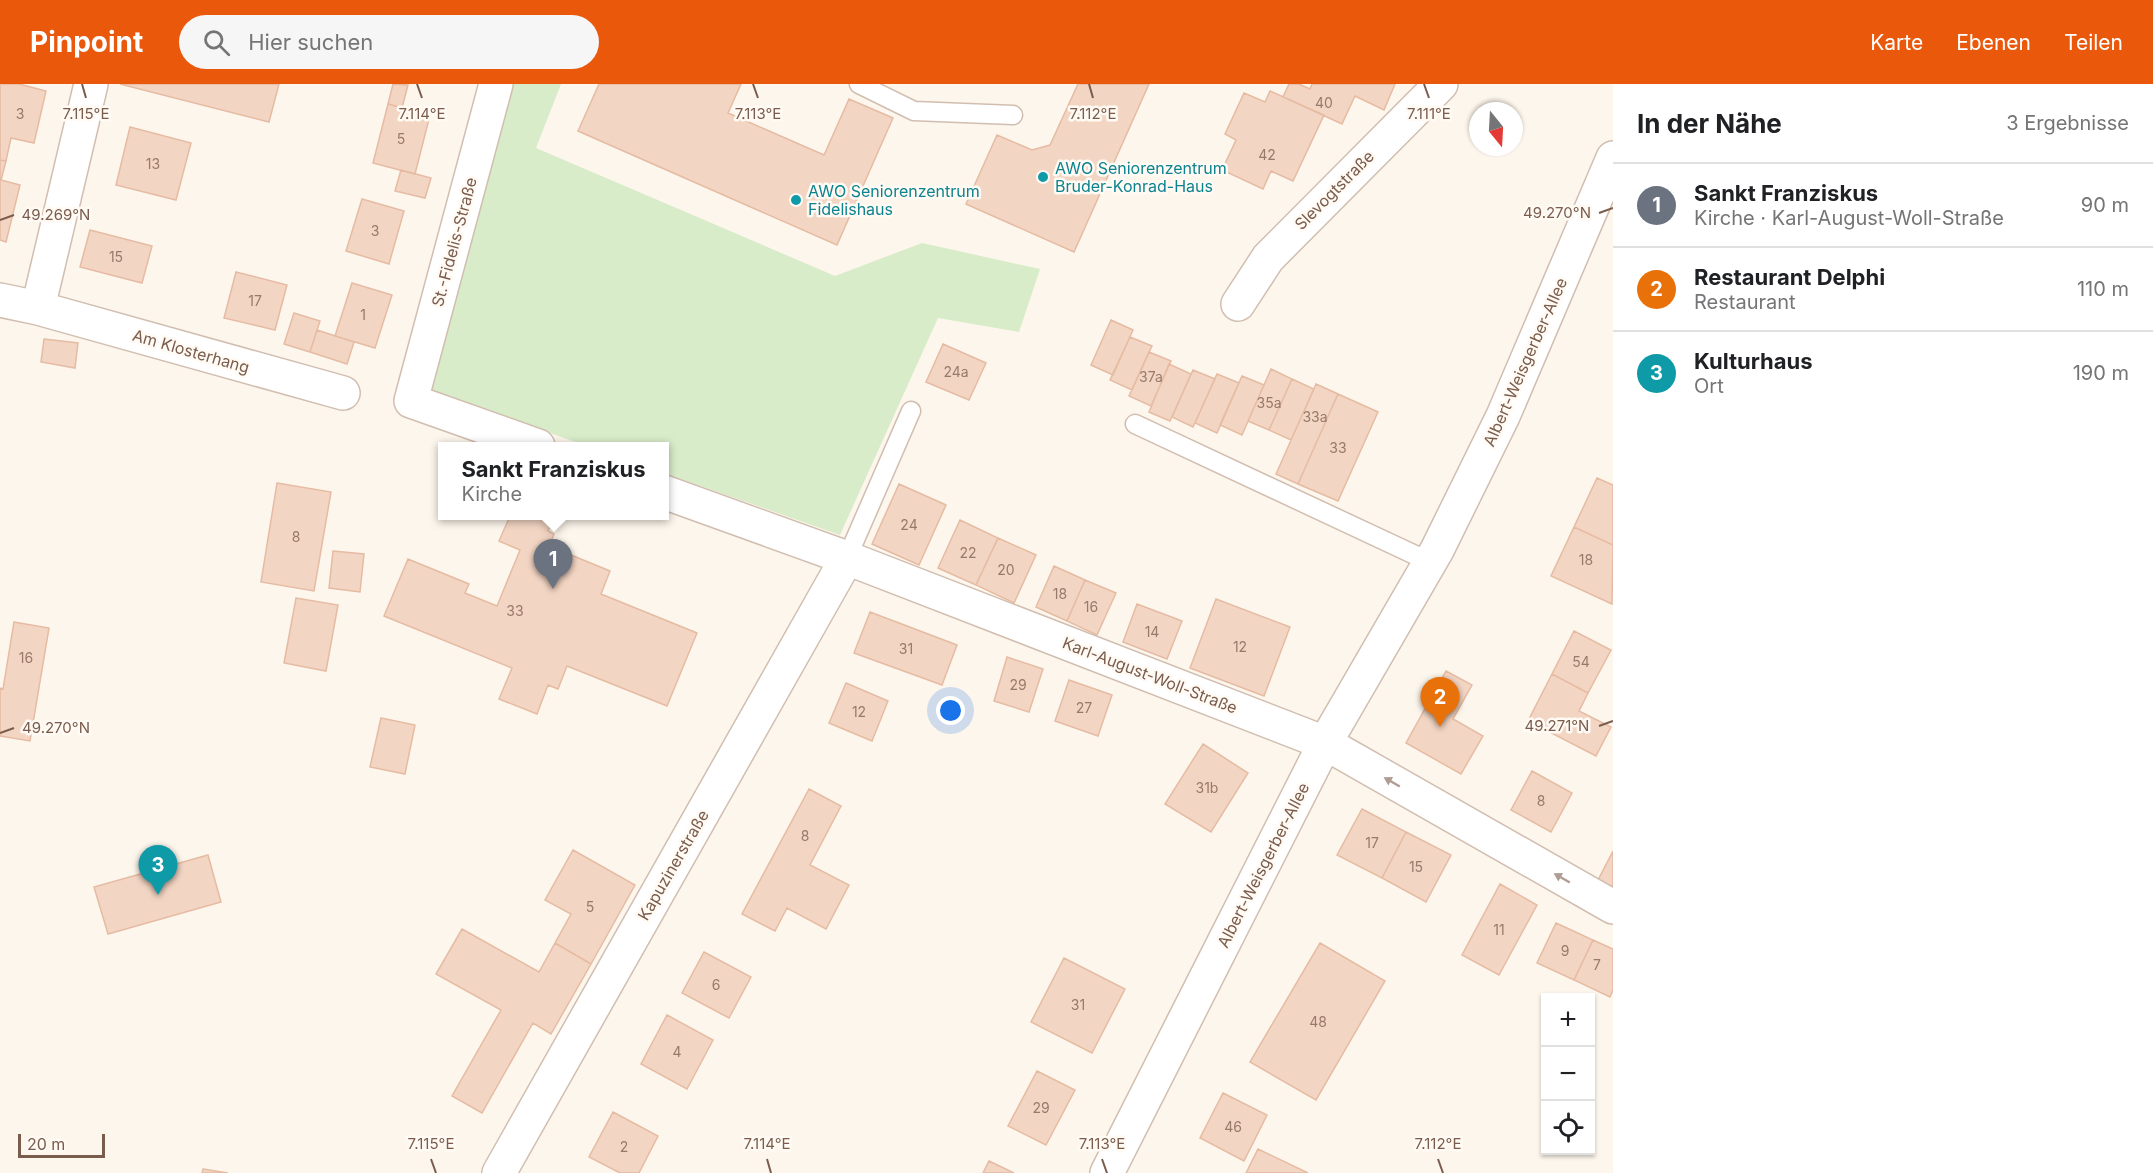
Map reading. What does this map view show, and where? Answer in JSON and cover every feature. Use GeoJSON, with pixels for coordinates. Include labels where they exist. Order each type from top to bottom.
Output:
{"type":"FeatureCollection","features":[{"type":"Feature","properties":{"kind":"street"},"geometry":{"type":"LineString","coordinates":[[39,308],[91,84]]}},
{"type":"Feature","properties":{"kind":"street","name":"St.-Fidelis-Straße"},"geometry":{"type":"LineString","coordinates":[[496,84],[411,401],[524,442]]}},
{"type":"Feature","properties":{"kind":"street","name":"Slevogtstraße"},"geometry":{"type":"LineString","coordinates":[[1238,304],[1268,258],[1441,84]]}},
{"type":"Feature","properties":{"kind":"street","name":"Albert-Weisgerber-Allee"},"geometry":{"type":"LineString","coordinates":[[1107,1173],[1325,743],[1430,562],[1503,416],[1613,158]]}},
{"type":"Feature","properties":{"kind":"street","name":"Am Klosterhang"},"geometry":{"type":"LineString","coordinates":[[0,300],[39,308],[343,393]]}},
{"type":"Feature","properties":{"kind":"street","name":"Karl-August-Woll-Straße"},"geometry":{"type":"LineString","coordinates":[[669,494],[847,558],[1325,743],[1613,907]]}},
{"type":"Feature","properties":{"kind":"street","name":"Kapuzinerstraße"},"geometry":{"type":"LineString","coordinates":[[499,1173],[847,558]]}},
{"type":"Feature","properties":{"kind":"lane"},"geometry":{"type":"LineString","coordinates":[[859,84],[914,111],[1013,115]]}},
{"type":"Feature","properties":{"kind":"lane"},"geometry":{"type":"LineString","coordinates":[[847,558],[911,411]]}},
{"type":"Feature","properties":{"kind":"lane"},"geometry":{"type":"LineString","coordinates":[[1135,424],[1430,562]]}},
{"type":"Feature","properties":{"kind":"green space"},"geometry":{"type":"Polygon","coordinates":[[[501,84],[561,84],[536,148],[835,276],[922,243],[1040,269],[1019,332],[938,318],[840,535],[669,475],[669,442],[576,442],[430,391],[501,84]]]}},
{"type":"Feature","properties":{"kind":"building"},"geometry":{"type":"Polygon","coordinates":[[[0,84],[19,84],[46,91],[34,143],[11,138],[6,161],[0,160],[0,84]]]}},
{"type":"Feature","properties":{"kind":"building"},"geometry":{"type":"Polygon","coordinates":[[[120,84],[279,84],[269,122],[120,84]]]}},
{"type":"Feature","properties":{"kind":"building"},"geometry":{"type":"Polygon","coordinates":[[[393,84],[408,85],[402,108],[388,104],[393,84]]]}},
{"type":"Feature","properties":{"kind":"building","name":"AWO Seniorenzentrum Fidelishaus"},"geometry":{"type":"Polygon","coordinates":[[[599,84],[741,84],[728,113],[824,155],[849,99],[893,118],[837,245],[578,131],[599,84]]]}},
{"type":"Feature","properties":{"kind":"building","name":"AWO Seniorenzentrum Bruder-Konrad-Haus"},"geometry":{"type":"Polygon","coordinates":[[[1078,84],[1149,84],[1074,252],[966,204],[997,135],[1032,150],[1050,145],[1078,84]]]}},
{"type":"Feature","properties":{"kind":"building"},"geometry":{"type":"Polygon","coordinates":[[[1289,84],[1299,84],[1310,89],[1312,84],[1395,84],[1384,110],[1355,96],[1342,124],[1283,97],[1289,84]]]}},
{"type":"Feature","properties":{"kind":"building"},"geometry":{"type":"Polygon","coordinates":[[[1270,91],[1324,115],[1293,181],[1271,171],[1263,189],[1222,170],[1236,140],[1225,134],[1244,93],[1265,102],[1270,91]]]}},
{"type":"Feature","properties":{"kind":"building"},"geometry":{"type":"Polygon","coordinates":[[[388,104],[430,115],[415,174],[373,163],[388,104]]]}},
{"type":"Feature","properties":{"kind":"building"},"geometry":{"type":"Polygon","coordinates":[[[130,127],[191,143],[176,200],[116,185],[130,127]]]}},
{"type":"Feature","properties":{"kind":"building"},"geometry":{"type":"Polygon","coordinates":[[[0,160],[6,161],[1,180],[20,185],[6,242],[0,240],[0,160]]]}},
{"type":"Feature","properties":{"kind":"building"},"geometry":{"type":"Polygon","coordinates":[[[401,170],[431,178],[425,198],[395,191],[401,170]]]}},
{"type":"Feature","properties":{"kind":"building"},"geometry":{"type":"Polygon","coordinates":[[[362,199],[404,211],[389,264],[346,251],[362,199]]]}},
{"type":"Feature","properties":{"kind":"building"},"geometry":{"type":"Polygon","coordinates":[[[90,230],[152,246],[142,283],[80,267],[90,230]]]}},
{"type":"Feature","properties":{"kind":"building"},"geometry":{"type":"Polygon","coordinates":[[[236,272],[287,285],[275,330],[224,318],[236,272]]]}},
{"type":"Feature","properties":{"kind":"building"},"geometry":{"type":"Polygon","coordinates":[[[352,283],[392,295],[375,348],[335,336],[352,283]]]}},
{"type":"Feature","properties":{"kind":"building"},"geometry":{"type":"Polygon","coordinates":[[[294,313],[320,321],[310,352],[284,344],[294,313]]]}},
{"type":"Feature","properties":{"kind":"building"},"geometry":{"type":"Polygon","coordinates":[[[1111,320],[1133,330],[1113,375],[1091,365],[1111,320]]]}},
{"type":"Feature","properties":{"kind":"building"},"geometry":{"type":"Polygon","coordinates":[[[317,330],[354,342],[347,364],[310,352],[317,330]]]}},
{"type":"Feature","properties":{"kind":"building"},"geometry":{"type":"Polygon","coordinates":[[[1130,337],[1152,346],[1132,390],[1110,380],[1130,337]]]}},
{"type":"Feature","properties":{"kind":"building"},"geometry":{"type":"Polygon","coordinates":[[[44,339],[78,343],[75,368],[41,362],[44,339]]]}},
{"type":"Feature","properties":{"kind":"building"},"geometry":{"type":"Polygon","coordinates":[[[943,344],[986,363],[969,400],[926,382],[943,344]]]}},
{"type":"Feature","properties":{"kind":"building"},"geometry":{"type":"Polygon","coordinates":[[[1149,352],[1171,361],[1151,406],[1129,396],[1149,352]]]}},
{"type":"Feature","properties":{"kind":"building"},"geometry":{"type":"Polygon","coordinates":[[[1169,364],[1191,374],[1170,421],[1149,412],[1169,364]]]}},
{"type":"Feature","properties":{"kind":"building"},"geometry":{"type":"Polygon","coordinates":[[[1271,369],[1292,379],[1269,430],[1248,421],[1271,369]]]}},
{"type":"Feature","properties":{"kind":"building"},"geometry":{"type":"Polygon","coordinates":[[[1193,370],[1215,379],[1193,427],[1172,417],[1193,370]]]}},
{"type":"Feature","properties":{"kind":"building"},"geometry":{"type":"Polygon","coordinates":[[[1217,374],[1239,383],[1217,433],[1195,423],[1217,374]]]}},
{"type":"Feature","properties":{"kind":"building"},"geometry":{"type":"Polygon","coordinates":[[[1242,376],[1264,385],[1242,435],[1220,425],[1242,376]]]}},
{"type":"Feature","properties":{"kind":"building"},"geometry":{"type":"Polygon","coordinates":[[[1292,379],[1314,389],[1291,440],[1269,430],[1292,379]]]}},
{"type":"Feature","properties":{"kind":"building"},"geometry":{"type":"Polygon","coordinates":[[[1316,384],[1338,394],[1298,484],[1276,474],[1316,384]]]}},
{"type":"Feature","properties":{"kind":"building"},"geometry":{"type":"Polygon","coordinates":[[[1338,394],[1378,412],[1338,501],[1298,484],[1338,394]]]}},
{"type":"Feature","properties":{"kind":"building"},"geometry":{"type":"Polygon","coordinates":[[[1597,478],[1613,485],[1613,545],[1574,527],[1597,478]]]}},
{"type":"Feature","properties":{"kind":"building"},"geometry":{"type":"Polygon","coordinates":[[[277,483],[331,492],[314,591],[261,582],[277,483]]]}},
{"type":"Feature","properties":{"kind":"building"},"geometry":{"type":"Polygon","coordinates":[[[899,484],[946,505],[919,565],[872,544],[899,484]]]}},
{"type":"Feature","properties":{"kind":"building"},"geometry":{"type":"Polygon","coordinates":[[[508,520],[552,520],[548,531],[554,534],[549,546],[610,571],[601,594],[697,633],[667,706],[567,666],[558,689],[548,685],[537,714],[499,699],[512,668],[384,616],[408,559],[469,584],[465,593],[497,606],[520,550],[499,541],[508,520]]]}},
{"type":"Feature","properties":{"kind":"building"},"geometry":{"type":"Polygon","coordinates":[[[960,520],[998,538],[976,585],[938,568],[960,520]]]}},
{"type":"Feature","properties":{"kind":"building"},"geometry":{"type":"Polygon","coordinates":[[[1574,527],[1613,545],[1612,604],[1551,576],[1574,527]]]}},
{"type":"Feature","properties":{"kind":"building"},"geometry":{"type":"Polygon","coordinates":[[[998,538],[1036,555],[1014,603],[976,585],[998,538]]]}},
{"type":"Feature","properties":{"kind":"building"},"geometry":{"type":"Polygon","coordinates":[[[333,551],[364,554],[360,592],[329,588],[333,551]]]}},
{"type":"Feature","properties":{"kind":"building"},"geometry":{"type":"Polygon","coordinates":[[[1054,566],[1085,580],[1067,621],[1036,607],[1054,566]]]}},
{"type":"Feature","properties":{"kind":"building"},"geometry":{"type":"Polygon","coordinates":[[[1085,580],[1116,593],[1097,635],[1067,621],[1085,580]]]}},
{"type":"Feature","properties":{"kind":"building"},"geometry":{"type":"Polygon","coordinates":[[[296,598],[338,605],[326,671],[284,663],[296,598]]]}},
{"type":"Feature","properties":{"kind":"building"},"geometry":{"type":"Polygon","coordinates":[[[1216,599],[1290,627],[1264,696],[1190,668],[1216,599]]]}},
{"type":"Feature","properties":{"kind":"building"},"geometry":{"type":"Polygon","coordinates":[[[1137,604],[1182,621],[1167,659],[1123,642],[1137,604]]]}},
{"type":"Feature","properties":{"kind":"building"},"geometry":{"type":"Polygon","coordinates":[[[870,612],[957,645],[942,685],[854,653],[870,612]]]}},
{"type":"Feature","properties":{"kind":"building"},"geometry":{"type":"Polygon","coordinates":[[[14,622],[49,628],[30,741],[0,736],[0,688],[3,689],[14,622]]]}},
{"type":"Feature","properties":{"kind":"building"},"geometry":{"type":"Polygon","coordinates":[[[1574,631],[1611,650],[1588,693],[1552,674],[1574,631]]]}},
{"type":"Feature","properties":{"kind":"building"},"geometry":{"type":"Polygon","coordinates":[[[1007,657],[1043,669],[1029,712],[994,701],[1007,657]]]}},
{"type":"Feature","properties":{"kind":"building"},"geometry":{"type":"Polygon","coordinates":[[[1446,671],[1472,685],[1453,719],[1483,736],[1461,774],[1406,743],[1446,671]]]}},
{"type":"Feature","properties":{"kind":"building"},"geometry":{"type":"Polygon","coordinates":[[[1552,674],[1588,693],[1579,711],[1611,727],[1596,756],[1528,721],[1552,674]]]}},
{"type":"Feature","properties":{"kind":"building"},"geometry":{"type":"Polygon","coordinates":[[[1069,680],[1112,695],[1098,736],[1055,721],[1069,680]]]}},
{"type":"Feature","properties":{"kind":"building"},"geometry":{"type":"Polygon","coordinates":[[[846,683],[888,701],[872,741],[829,723],[846,683]]]}},
{"type":"Feature","properties":{"kind":"building"},"geometry":{"type":"Polygon","coordinates":[[[381,718],[415,725],[405,774],[370,767],[381,718]]]}},
{"type":"Feature","properties":{"kind":"building"},"geometry":{"type":"Polygon","coordinates":[[[1203,744],[1248,773],[1211,832],[1165,804],[1203,744]]]}},
{"type":"Feature","properties":{"kind":"building"},"geometry":{"type":"Polygon","coordinates":[[[1532,771],[1572,793],[1551,832],[1511,810],[1532,771]]]}},
{"type":"Feature","properties":{"kind":"building"},"geometry":{"type":"Polygon","coordinates":[[[809,789],[841,806],[810,865],[849,885],[826,929],[787,908],[775,931],[742,914],[809,789]]]}},
{"type":"Feature","properties":{"kind":"building"},"geometry":{"type":"Polygon","coordinates":[[[1362,809],[1406,832],[1382,878],[1337,855],[1362,809]]]}},
{"type":"Feature","properties":{"kind":"building"},"geometry":{"type":"Polygon","coordinates":[[[1406,832],[1451,855],[1426,902],[1382,878],[1406,832]]]}},
{"type":"Feature","properties":{"kind":"building"},"geometry":{"type":"Polygon","coordinates":[[[573,850],[635,885],[591,964],[555,943],[571,914],[545,900],[573,850]]]}},
{"type":"Feature","properties":{"kind":"building"},"geometry":{"type":"Polygon","coordinates":[[[1613,851],[1613,892],[1596,884],[1613,851]]]}},
{"type":"Feature","properties":{"kind":"building"},"geometry":{"type":"Polygon","coordinates":[[[208,855],[221,902],[108,934],[94,887],[208,855]]]}},
{"type":"Feature","properties":{"kind":"building"},"geometry":{"type":"Polygon","coordinates":[[[1500,884],[1537,905],[1499,975],[1462,955],[1500,884]]]}},
{"type":"Feature","properties":{"kind":"building"},"geometry":{"type":"Polygon","coordinates":[[[1556,923],[1593,940],[1574,980],[1537,963],[1556,923]]]}},
{"type":"Feature","properties":{"kind":"building"},"geometry":{"type":"Polygon","coordinates":[[[462,929],[539,972],[555,943],[591,964],[551,1034],[533,1023],[482,1113],[452,1096],[501,1010],[436,974],[462,929]]]}},
{"type":"Feature","properties":{"kind":"building"},"geometry":{"type":"Polygon","coordinates":[[[1593,940],[1613,949],[1613,990],[1610,997],[1574,980],[1593,940]]]}},
{"type":"Feature","properties":{"kind":"building"},"geometry":{"type":"Polygon","coordinates":[[[1320,943],[1385,981],[1316,1100],[1250,1062],[1320,943]]]}},
{"type":"Feature","properties":{"kind":"building"},"geometry":{"type":"Polygon","coordinates":[[[704,952],[751,977],[729,1018],[682,993],[704,952]]]}},
{"type":"Feature","properties":{"kind":"building"},"geometry":{"type":"Polygon","coordinates":[[[1064,958],[1125,989],[1092,1053],[1031,1022],[1064,958]]]}},
{"type":"Feature","properties":{"kind":"building"},"geometry":{"type":"Polygon","coordinates":[[[667,1015],[713,1040],[687,1089],[641,1064],[667,1015]]]}},
{"type":"Feature","properties":{"kind":"building"},"geometry":{"type":"Polygon","coordinates":[[[1037,1071],[1075,1090],[1046,1145],[1008,1126],[1037,1071]]]}},
{"type":"Feature","properties":{"kind":"building"},"geometry":{"type":"Polygon","coordinates":[[[1223,1093],[1267,1115],[1244,1161],[1200,1138],[1223,1093]]]}},
{"type":"Feature","properties":{"kind":"building"},"geometry":{"type":"Polygon","coordinates":[[[613,1112],[658,1136],[639,1173],[620,1173],[589,1157],[613,1112]]]}},
{"type":"Feature","properties":{"kind":"building"},"geometry":{"type":"Polygon","coordinates":[[[1258,1149],[1308,1173],[1246,1173],[1258,1149]]]}},
{"type":"Feature","properties":{"kind":"building"},"geometry":{"type":"Polygon","coordinates":[[[989,1161],[1014,1173],[983,1173],[989,1161]]]}},
{"type":"Feature","properties":{"kind":"building"},"geometry":{"type":"Polygon","coordinates":[[[203,1169],[228,1173],[202,1173],[203,1169]]]}},
{"type":"Feature","properties":{"kind":"place","name":"AWO Seniorenzentrum Bruder-Konrad-Haus"},"geometry":{"type":"Point","coordinates":[1043,177]}},
{"type":"Feature","properties":{"kind":"place","name":"AWO Seniorenzentrum Fidelishaus"},"geometry":{"type":"Point","coordinates":[796,200]}},
{"type":"Feature","properties":{"kind":"place","name":"Sankt Franziskus"},"geometry":{"type":"Point","coordinates":[553,589]}},
{"type":"Feature","properties":{"kind":"place","name":"Restaurant Delphi"},"geometry":{"type":"Point","coordinates":[1440,727]}},
{"type":"Feature","properties":{"kind":"place","name":"Kulturhaus"},"geometry":{"type":"Point","coordinates":[158,895]}}]}
